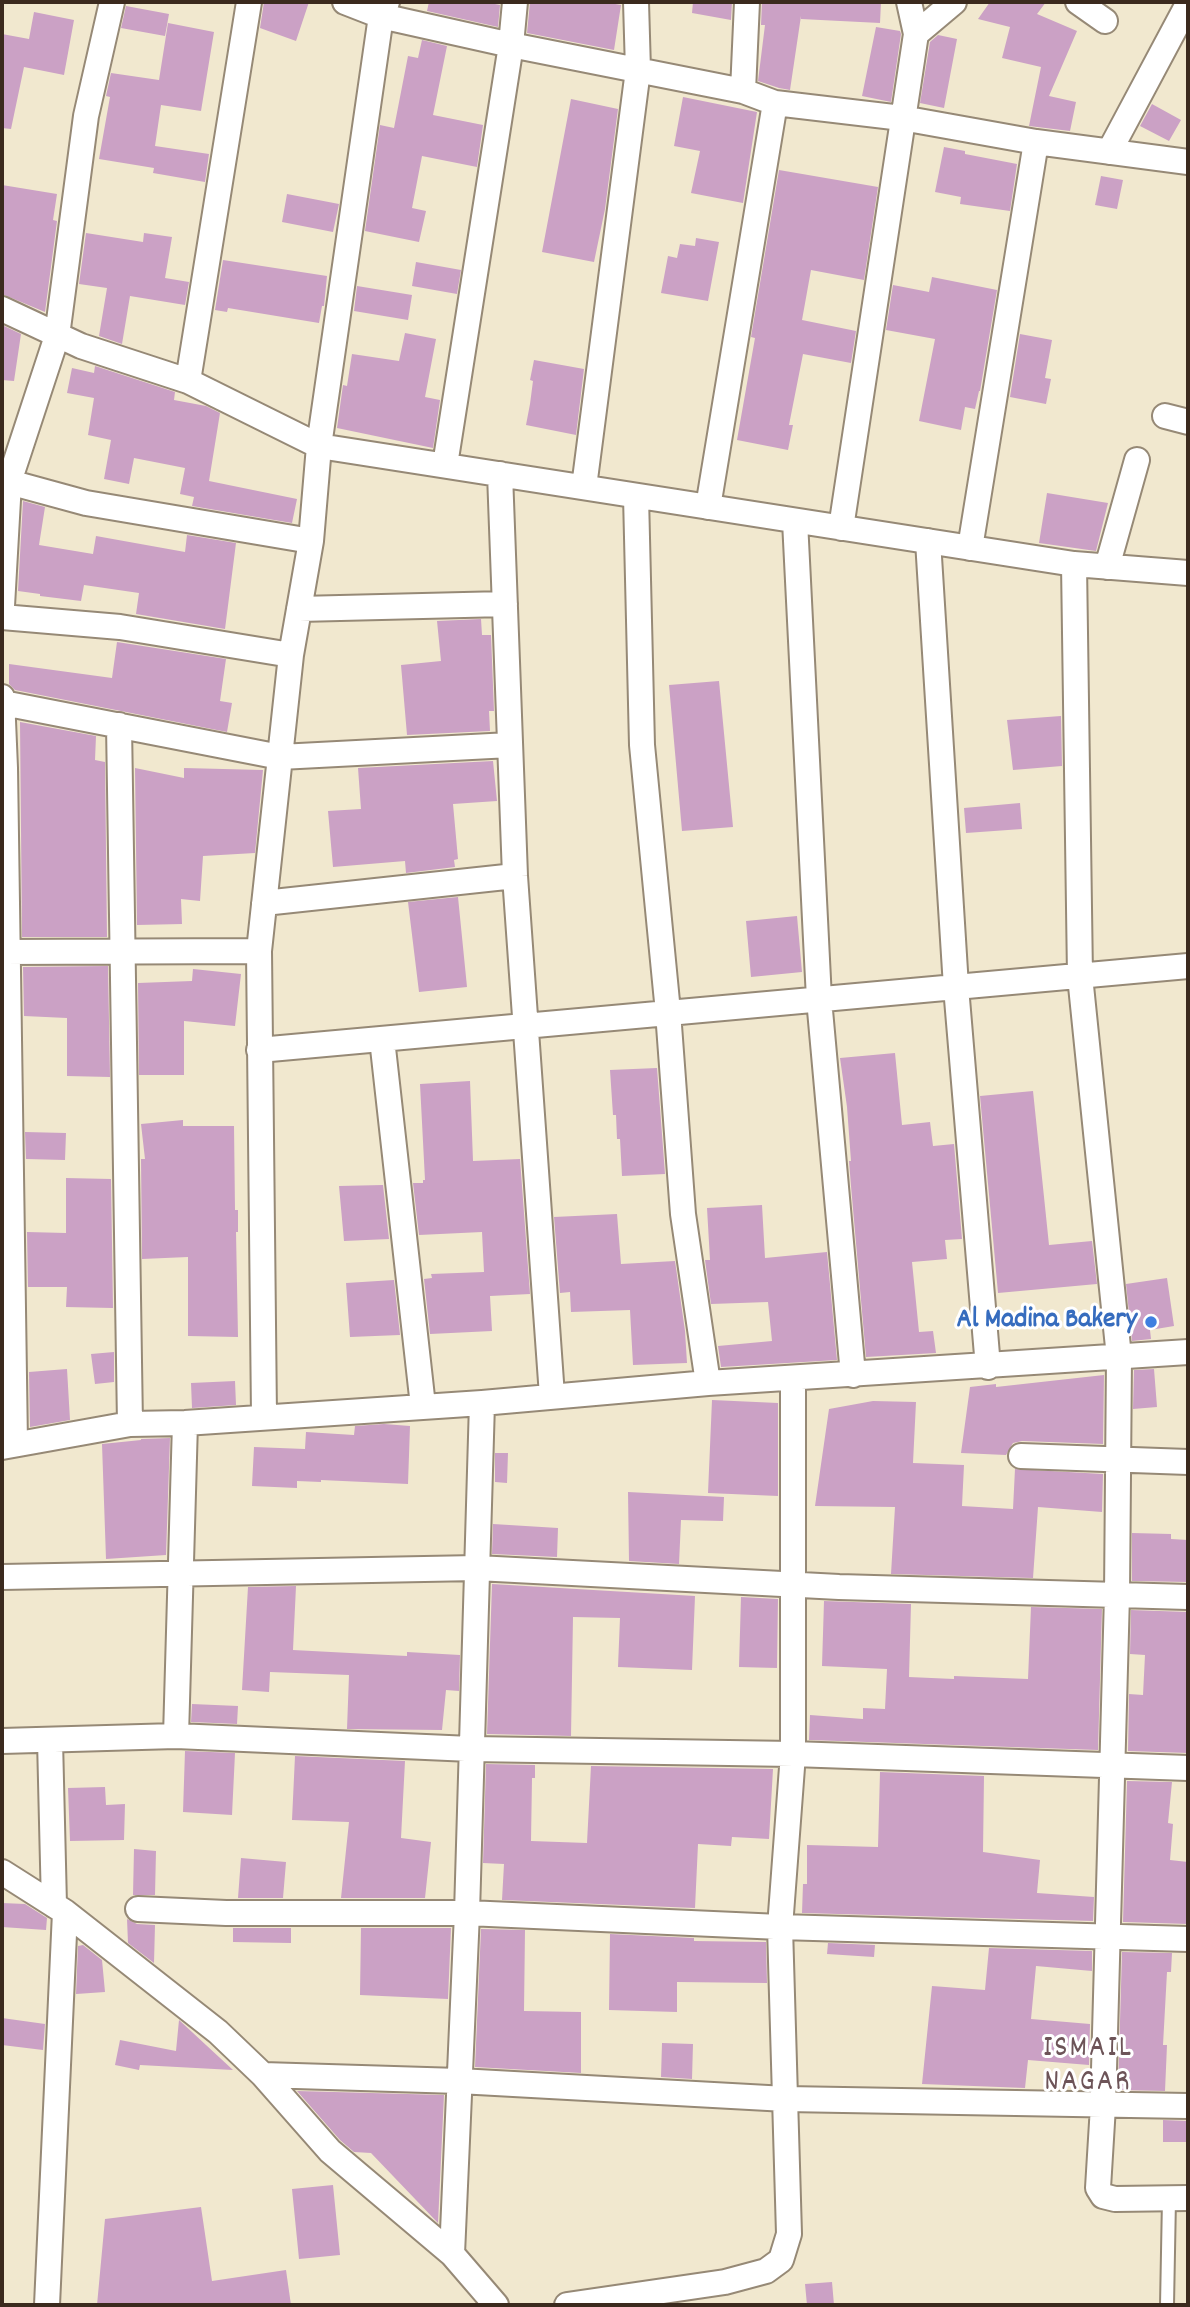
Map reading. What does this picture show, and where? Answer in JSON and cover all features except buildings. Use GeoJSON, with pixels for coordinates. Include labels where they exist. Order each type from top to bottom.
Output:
{"type":"FeatureCollection","features":[{"type":"Feature","properties":{"kind":"street"},"geometry":{"type":"LineString","coordinates":[[2,606],[5,481],[57,336],[86,116],[112,2]]}},
{"type":"Feature","properties":{"kind":"street"},"geometry":{"type":"LineString","coordinates":[[188,380],[249,2]]}},
{"type":"Feature","properties":{"kind":"street"},"geometry":{"type":"LineString","coordinates":[[345,2],[384,9],[511,45],[743,91],[775,103],[902,118],[1036,142],[1188,162]]}},
{"type":"Feature","properties":{"kind":"street"},"geometry":{"type":"LineString","coordinates":[[445,465],[511,45],[515,2]]}},
{"type":"Feature","properties":{"kind":"street"},"geometry":{"type":"LineString","coordinates":[[584,487],[638,70],[636,2]]}},
{"type":"Feature","properties":{"kind":"street"},"geometry":{"type":"LineString","coordinates":[[743,91],[747,2]]}},
{"type":"Feature","properties":{"kind":"street"},"geometry":{"type":"LineString","coordinates":[[841,528],[916,34],[909,2]]}},
{"type":"Feature","properties":{"kind":"street"},"geometry":{"type":"LineString","coordinates":[[916,34],[954,2]]}},
{"type":"Feature","properties":{"kind":"street"},"geometry":{"type":"LineString","coordinates":[[1078,2],[1105,21]]}},
{"type":"Feature","properties":{"kind":"street"},"geometry":{"type":"LineString","coordinates":[[1110,152],[1188,4]]}},
{"type":"Feature","properties":{"kind":"street"},"geometry":{"type":"LineString","coordinates":[[264,1416],[259,951],[291,654],[311,541],[319,446],[384,9]]}},
{"type":"Feature","properties":{"kind":"street"},"geometry":{"type":"LineString","coordinates":[[708,507],[775,103]]}},
{"type":"Feature","properties":{"kind":"street"},"geometry":{"type":"LineString","coordinates":[[970,548],[1036,142]]}},
{"type":"Feature","properties":{"kind":"street"},"geometry":{"type":"LineString","coordinates":[[2,309],[57,336],[188,380],[319,446],[1074,564],[1188,573]]}},
{"type":"Feature","properties":{"kind":"street"},"geometry":{"type":"LineString","coordinates":[[1107,567],[1138,460]]}},
{"type":"Feature","properties":{"kind":"street"},"geometry":{"type":"LineString","coordinates":[[500,474],[515,876],[552,1396]]}},
{"type":"Feature","properties":{"kind":"street"},"geometry":{"type":"LineString","coordinates":[[5,481],[86,503],[311,541]]}},
{"type":"Feature","properties":{"kind":"street"},"geometry":{"type":"LineString","coordinates":[[636,496],[642,745],[684,1214],[708,1383]]}},
{"type":"Feature","properties":{"kind":"street"},"geometry":{"type":"LineString","coordinates":[[795,521],[819,999],[853,1375]]}},
{"type":"Feature","properties":{"kind":"street"},"geometry":{"type":"LineString","coordinates":[[928,541],[956,986],[988,1367]]}},
{"type":"Feature","properties":{"kind":"street"},"geometry":{"type":"LineString","coordinates":[[1074,564],[1080,976],[1119,1357],[1117,1595],[1103,2106],[1098,2188],[1103,2196],[1115,2199],[1179,2198]]}},
{"type":"Feature","properties":{"kind":"street"},"geometry":{"type":"LineString","coordinates":[[299,609],[505,604]]}},
{"type":"Feature","properties":{"kind":"street"},"geometry":{"type":"LineString","coordinates":[[2,617],[120,627],[291,654]]}},
{"type":"Feature","properties":{"kind":"street"},"geometry":{"type":"LineString","coordinates":[[510,745],[280,757],[2,700],[8,1446],[130,1424],[185,1423],[482,1403],[708,1383],[1188,1352]]}},
{"type":"Feature","properties":{"kind":"street"},"geometry":{"type":"LineString","coordinates":[[119,725],[130,1424]]}},
{"type":"Feature","properties":{"kind":"street"},"geometry":{"type":"LineString","coordinates":[[264,903],[515,876]]}},
{"type":"Feature","properties":{"kind":"street"},"geometry":{"type":"LineString","coordinates":[[5,952],[259,951]]}},
{"type":"Feature","properties":{"kind":"street"},"geometry":{"type":"LineString","coordinates":[[259,1050],[1188,966]]}},
{"type":"Feature","properties":{"kind":"street"},"geometry":{"type":"LineString","coordinates":[[382,1039],[423,1406]]}},
{"type":"Feature","properties":{"kind":"street"},"geometry":{"type":"LineString","coordinates":[[576,2305],[725,2294],[781,2260],[789,2234],[780,1927],[793,1754],[793,1379]]}},
{"type":"Feature","properties":{"kind":"street"},"geometry":{"type":"LineString","coordinates":[[452,2254],[467,1913],[482,1403]]}},
{"type":"Feature","properties":{"kind":"street"},"geometry":{"type":"LineString","coordinates":[[176,1736],[185,1423]]}},
{"type":"Feature","properties":{"kind":"street"},"geometry":{"type":"LineString","coordinates":[[1021,1456],[1188,1462]]}},
{"type":"Feature","properties":{"kind":"street"},"geometry":{"type":"LineString","coordinates":[[2,1577],[477,1568],[794,1586],[1188,1597]]}},
{"type":"Feature","properties":{"kind":"street"},"geometry":{"type":"LineString","coordinates":[[2,1741],[176,1736],[471,1749],[793,1754],[1188,1768]]}},
{"type":"Feature","properties":{"kind":"street"},"geometry":{"type":"LineString","coordinates":[[47,2305],[60,1908],[50,1740]]}},
{"type":"Feature","properties":{"kind":"street"},"geometry":{"type":"LineString","coordinates":[[2,1872],[60,1908],[218,2032],[263,2075],[330,2151],[452,2254],[496,2305]]}},
{"type":"Feature","properties":{"kind":"street"},"geometry":{"type":"LineString","coordinates":[[138,1909],[226,1913],[467,1913],[780,1927],[1188,1940]]}},
{"type":"Feature","properties":{"kind":"street"},"geometry":{"type":"LineString","coordinates":[[263,2075],[459,2081],[786,2099],[1188,2106]]}},
{"type":"Feature","properties":{"kind":"lane"},"geometry":{"type":"LineString","coordinates":[[1167,2305],[1179,2198]]}},
{"type":"Feature","properties":{"kind":"place","name":"Al Madina Bakery"},"geometry":{"type":"Point","coordinates":[1151,1322]}},
{"type":"Feature","properties":{"kind":"district","name":"ISMAIL NAGAR"},"geometry":{"type":"Point","coordinates":[1088,2068]}}]}
